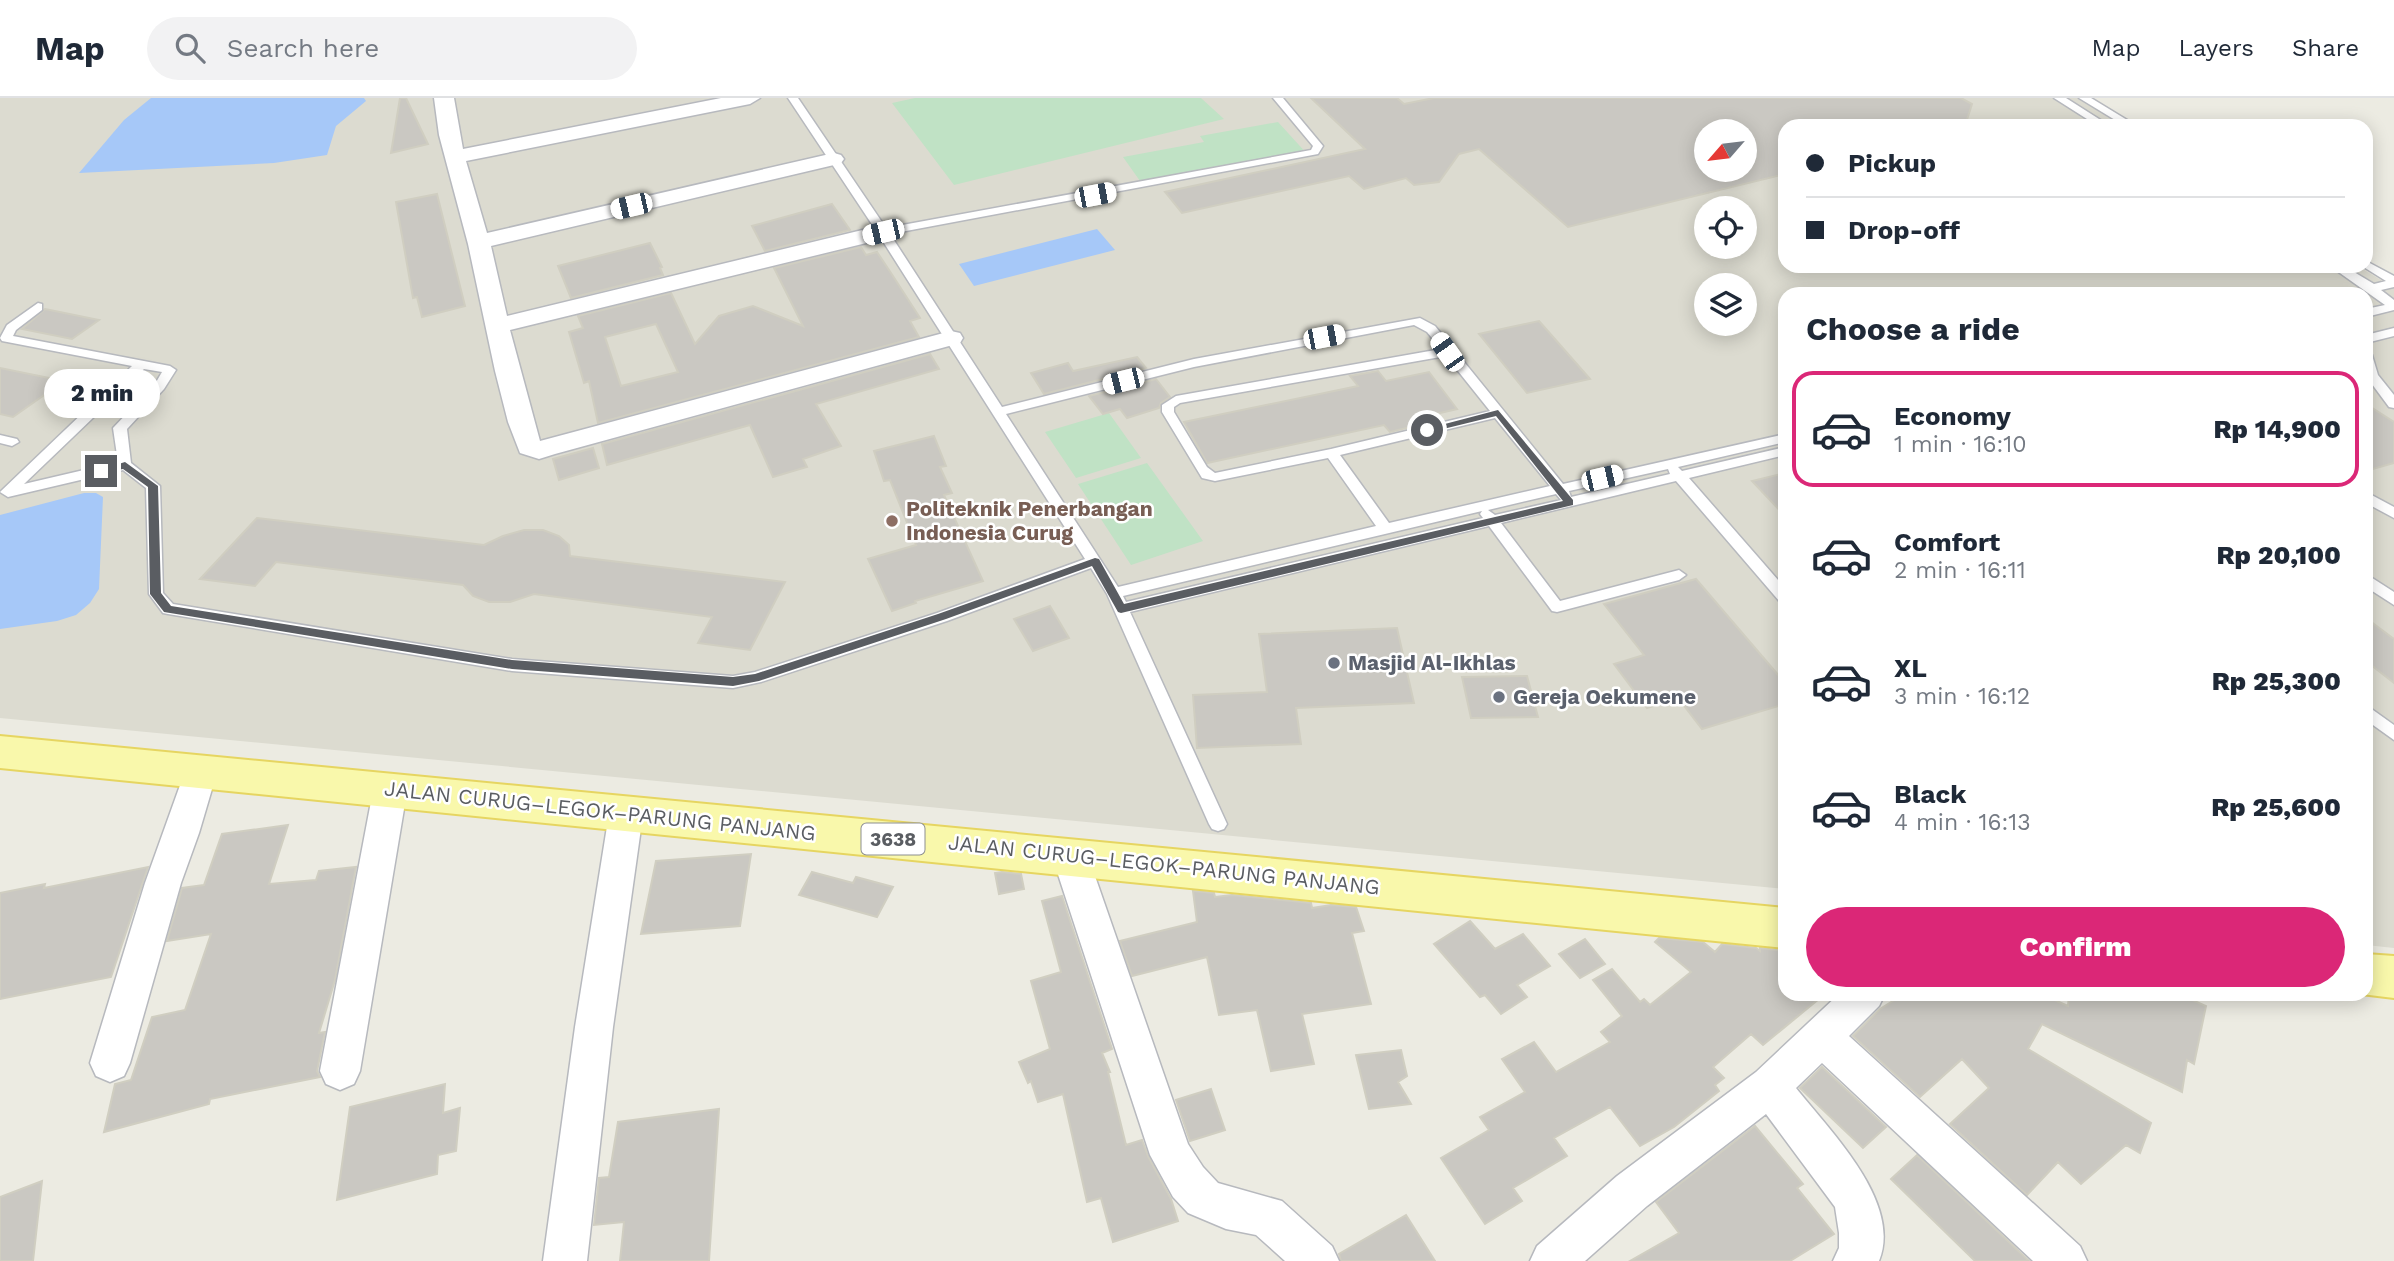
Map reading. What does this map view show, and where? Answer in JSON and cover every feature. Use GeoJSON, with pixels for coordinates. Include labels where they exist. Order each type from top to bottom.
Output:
{"type":"FeatureCollection","features":[{"type":"Feature","properties":{"kind":"main road","name":"JALAN CURUG–LEGOK–PARUNG PANJANG"},"geometry":{"type":"LineString","coordinates":[[0,751],[1778,927]]}},
{"type":"Feature","properties":{"kind":"main road"},"geometry":{"type":"LineString","coordinates":[[2373,976],[2394,977]]}},
{"type":"Feature","properties":{"kind":"street"},"geometry":{"type":"LineString","coordinates":[[444,98],[455,157],[479,242],[497,326],[529,447],[539,450],[951,338]]}},
{"type":"Feature","properties":{"kind":"street"},"geometry":{"type":"LineString","coordinates":[[455,157],[750,98]]}},
{"type":"Feature","properties":{"kind":"street"},"geometry":{"type":"LineString","coordinates":[[479,242],[834,159]]}},
{"type":"Feature","properties":{"kind":"street"},"geometry":{"type":"LineString","coordinates":[[497,326],[883,232]]}},
{"type":"Feature","properties":{"kind":"street"},"geometry":{"type":"LineString","coordinates":[[110,1063],[163,883],[182,833],[200,772]]}},
{"type":"Feature","properties":{"kind":"street"},"geometry":{"type":"LineString","coordinates":[[340,1070],[390,790]]}},
{"type":"Feature","properties":{"kind":"street"},"geometry":{"type":"LineString","coordinates":[[565,1261],[594,1027],[626,814]]}},
{"type":"Feature","properties":{"kind":"street"},"geometry":{"type":"LineString","coordinates":[[1070,856],[1171,1155],[1188,1182],[1203,1198],[1226,1208],[1267,1216],[1317,1261]]}},
{"type":"Feature","properties":{"kind":"street"},"geometry":{"type":"LineString","coordinates":[[1552,1261],[1632,1191],[1770,1086],[1858,1001]]}},
{"type":"Feature","properties":{"kind":"street"},"geometry":{"type":"LineString","coordinates":[[1821,1036],[2065,1261]]}},
{"type":"Feature","properties":{"kind":"street"},"geometry":{"type":"LineString","coordinates":[[1770,1086],[1852,1194],[1860,1216],[1861,1233],[1860,1254],[1855,1261]]}},
{"type":"Feature","properties":{"kind":"lane"},"geometry":{"type":"LineString","coordinates":[[793,98],[883,232],[1114,593],[1218,824]]}},
{"type":"Feature","properties":{"kind":"lane"},"geometry":{"type":"LineString","coordinates":[[883,232],[1314,152],[1318,146],[1278,98]]}},
{"type":"Feature","properties":{"kind":"lane"},"geometry":{"type":"LineString","coordinates":[[2059,98],[2094,119]]}},
{"type":"Feature","properties":{"kind":"lane"},"geometry":{"type":"LineString","coordinates":[[2084,98],[2120,119]]}},
{"type":"Feature","properties":{"kind":"lane"},"geometry":{"type":"LineString","coordinates":[[2373,268],[2394,282]]}},
{"type":"Feature","properties":{"kind":"lane"},"geometry":{"type":"LineString","coordinates":[[2347,273],[2368,287]]}},
{"type":"Feature","properties":{"kind":"lane"},"geometry":{"type":"LineString","coordinates":[[2373,296],[2380,285],[2394,282]]}},
{"type":"Feature","properties":{"kind":"lane"},"geometry":{"type":"LineString","coordinates":[[2373,290],[2394,305]]}},
{"type":"Feature","properties":{"kind":"lane"},"geometry":{"type":"LineString","coordinates":[[2373,311],[2394,305]]}},
{"type":"Feature","properties":{"kind":"lane"},"geometry":{"type":"LineString","coordinates":[[38,307],[11,328],[6,338],[170,370],[160,386],[120,428],[125,466],[153,486],[156,594],[168,609],[512,665],[724,681],[744,680],[942,617],[1095,561]]}},
{"type":"Feature","properties":{"kind":"lane"},"geometry":{"type":"LineString","coordinates":[[998,412],[1194,363],[1403,322],[1424,323],[1569,502]]}},
{"type":"Feature","properties":{"kind":"lane"},"geometry":{"type":"LineString","coordinates":[[2373,338],[2394,332]]}},
{"type":"Feature","properties":{"kind":"lane"},"geometry":{"type":"LineString","coordinates":[[1447,352],[1176,400],[1168,405],[1168,412],[1207,475],[1215,477],[1331,453],[1498,413]]}},
{"type":"Feature","properties":{"kind":"lane"},"geometry":{"type":"LineString","coordinates":[[4,493],[141,365]]}},
{"type":"Feature","properties":{"kind":"lane"},"geometry":{"type":"LineString","coordinates":[[2373,377],[2394,404]]}},
{"type":"Feature","properties":{"kind":"lane"},"geometry":{"type":"LineString","coordinates":[[1114,593],[1385,528],[1778,440]]}},
{"type":"Feature","properties":{"kind":"lane"},"geometry":{"type":"LineString","coordinates":[[1331,453],[1385,528]]}},
{"type":"Feature","properties":{"kind":"lane"},"geometry":{"type":"LineString","coordinates":[[1121,609],[1778,453]]}},
{"type":"Feature","properties":{"kind":"lane"},"geometry":{"type":"LineString","coordinates":[[1668,464],[1778,590]]}},
{"type":"Feature","properties":{"kind":"lane"},"geometry":{"type":"LineString","coordinates":[[4,493],[125,466]]}},
{"type":"Feature","properties":{"kind":"lane"},"geometry":{"type":"LineString","coordinates":[[2373,501],[2394,513]]}},
{"type":"Feature","properties":{"kind":"lane"},"geometry":{"type":"LineString","coordinates":[[1482,506],[1557,607],[1679,575]]}},
{"type":"Feature","properties":{"kind":"lane"},"geometry":{"type":"LineString","coordinates":[[2373,584],[2394,600]]}},
{"type":"Feature","properties":{"kind":"lane"},"geometry":{"type":"LineString","coordinates":[[2373,717],[2394,734]]}},
{"type":"Feature","properties":{"kind":"shaded area","name":"Politeknik Penerbangan Indonesia Curug"},"geometry":{"type":"Polygon","coordinates":[[[0,98],[2082,98],[2116,119],[1778,119],[1778,273],[2369,273],[2394,288],[2394,948],[2373,946],[2373,287],[1778,287],[1778,888],[0,718],[0,98]]]}},
{"type":"Feature","properties":{"kind":"green space"},"geometry":{"type":"Polygon","coordinates":[[[915,98],[1201,98],[1224,119],[954,185],[892,103],[915,98]]]}},
{"type":"Feature","properties":{"kind":"green space"},"geometry":{"type":"Polygon","coordinates":[[[1278,122],[1309,156],[1229,171],[1223,165],[1140,181],[1123,157],[1204,142],[1200,136],[1278,122]]]}},
{"type":"Feature","properties":{"kind":"green space"},"geometry":{"type":"Polygon","coordinates":[[[1109,413],[1141,458],[1076,478],[1045,432],[1109,413]]]}},
{"type":"Feature","properties":{"kind":"green space"},"geometry":{"type":"Polygon","coordinates":[[[1147,463],[1203,541],[1131,565],[1078,484],[1147,463]]]}},
{"type":"Feature","properties":{"kind":"water"},"geometry":{"type":"Polygon","coordinates":[[[151,98],[364,98],[366,101],[336,126],[327,155],[274,163],[79,173],[124,120],[151,98]]]}},
{"type":"Feature","properties":{"kind":"water"},"geometry":{"type":"Polygon","coordinates":[[[1097,229],[1115,250],[974,286],[959,264],[1097,229]]]}},
{"type":"Feature","properties":{"kind":"water"},"geometry":{"type":"Polygon","coordinates":[[[84,493],[96,493],[103,497],[99,589],[90,603],[76,615],[57,621],[0,629],[0,515],[84,493]]]}},
{"type":"Feature","properties":{"kind":"building"},"geometry":{"type":"Polygon","coordinates":[[[400,98],[406,98],[428,144],[391,153],[400,98]]]}},
{"type":"Feature","properties":{"kind":"building"},"geometry":{"type":"Polygon","coordinates":[[[1311,98],[1397,98],[1404,104],[1434,98],[1961,98],[1972,104],[1967,119],[1778,119],[1778,176],[1757,181],[1757,119],[1694,119],[1694,182],[1752,182],[1568,227],[1479,149],[1459,154],[1439,182],[1414,185],[1406,178],[1364,189],[1349,176],[1182,213],[1165,192],[1365,149],[1311,98]]]}},
{"type":"Feature","properties":{"kind":"building"},"geometry":{"type":"Polygon","coordinates":[[[437,194],[465,306],[422,317],[417,297],[413,298],[396,202],[437,194]]]}},
{"type":"Feature","properties":{"kind":"building"},"geometry":{"type":"Polygon","coordinates":[[[832,204],[850,230],[765,251],[752,226],[832,204]]]}},
{"type":"Feature","properties":{"kind":"building"},"geometry":{"type":"Polygon","coordinates":[[[650,243],[663,275],[571,298],[558,266],[650,243]]]}},
{"type":"Feature","properties":{"kind":"building"},"geometry":{"type":"Polygon","coordinates":[[[861,247],[866,255],[877,252],[920,318],[910,321],[919,337],[598,423],[589,381],[584,383],[569,332],[583,328],[578,316],[671,293],[695,344],[719,316],[753,306],[803,326],[774,268],[861,247]],[[656,324],[605,337],[621,386],[678,372],[656,324]]]}},
{"type":"Feature","properties":{"kind":"building"},"geometry":{"type":"Polygon","coordinates":[[[45,309],[99,320],[72,339],[22,329],[45,309]]]}},
{"type":"Feature","properties":{"kind":"building"},"geometry":{"type":"Polygon","coordinates":[[[1539,321],[1590,379],[1527,393],[1479,334],[1539,321]]]}},
{"type":"Feature","properties":{"kind":"building"},"geometry":{"type":"Polygon","coordinates":[[[930,354],[939,369],[816,404],[841,446],[803,459],[807,467],[773,477],[750,425],[607,465],[602,444],[930,354]]]}},
{"type":"Feature","properties":{"kind":"building"},"geometry":{"type":"Polygon","coordinates":[[[1137,357],[1146,368],[1044,394],[1031,373],[1068,363],[1073,371],[1137,357]]]}},
{"type":"Feature","properties":{"kind":"building"},"geometry":{"type":"Polygon","coordinates":[[[0,368],[64,381],[13,417],[0,414],[0,368]]]}},
{"type":"Feature","properties":{"kind":"building"},"geometry":{"type":"Polygon","coordinates":[[[1378,371],[1386,381],[1429,372],[1457,409],[1414,419],[1419,425],[1390,432],[1384,425],[1207,463],[1184,422],[1358,386],[1350,376],[1378,371]]]}},
{"type":"Feature","properties":{"kind":"building"},"geometry":{"type":"Polygon","coordinates":[[[1156,379],[1170,397],[1161,403],[1159,408],[1127,418],[1120,409],[1103,414],[1089,396],[1156,379]]]}},
{"type":"Feature","properties":{"kind":"building"},"geometry":{"type":"Polygon","coordinates":[[[2373,408],[2394,422],[2394,463],[2373,469],[2373,408]]]}},
{"type":"Feature","properties":{"kind":"building"},"geometry":{"type":"Polygon","coordinates":[[[934,436],[946,466],[940,467],[952,493],[944,495],[983,581],[915,601],[916,603],[892,611],[868,559],[916,545],[890,480],[884,481],[874,451],[934,436]]]}},
{"type":"Feature","properties":{"kind":"building"},"geometry":{"type":"Polygon","coordinates":[[[593,448],[599,468],[559,480],[553,459],[593,448]]]}},
{"type":"Feature","properties":{"kind":"building"},"geometry":{"type":"Polygon","coordinates":[[[1778,475],[1778,509],[1752,481],[1778,475]]]}},
{"type":"Feature","properties":{"kind":"building"},"geometry":{"type":"Polygon","coordinates":[[[257,518],[484,545],[524,530],[543,530],[559,536],[569,545],[570,556],[785,582],[750,650],[698,643],[712,617],[534,594],[510,602],[489,602],[473,596],[463,585],[276,562],[255,586],[200,579],[257,518]]]}},
{"type":"Feature","properties":{"kind":"building"},"geometry":{"type":"Polygon","coordinates":[[[1696,579],[1778,675],[1778,706],[1702,729],[1678,698],[1647,708],[1614,664],[1644,655],[1604,604],[1696,579]]]}},
{"type":"Feature","properties":{"kind":"building"},"geometry":{"type":"Polygon","coordinates":[[[1050,606],[1069,638],[1033,651],[1014,619],[1050,606]]]}},
{"type":"Feature","properties":{"kind":"building"},"geometry":{"type":"Polygon","coordinates":[[[2373,623],[2394,639],[2394,683],[2373,666],[2373,623]]]}},
{"type":"Feature","properties":{"kind":"building","name":"Masjid Al-Ikhlas"},"geometry":{"type":"Polygon","coordinates":[[[1397,628],[1414,703],[1296,708],[1301,744],[1197,748],[1193,695],[1267,692],[1259,634],[1397,628]]]}},
{"type":"Feature","properties":{"kind":"building","name":"Gereja Oekumene"},"geometry":{"type":"Polygon","coordinates":[[[1527,676],[1538,717],[1471,718],[1462,677],[1527,676]]]}},
{"type":"Feature","properties":{"kind":"building"},"geometry":{"type":"Polygon","coordinates":[[[288,825],[269,884],[316,880],[319,871],[356,867],[335,980],[319,1033],[325,1032],[317,1071],[320,1077],[210,1099],[209,1104],[104,1132],[115,1084],[131,1080],[152,1017],[185,1010],[211,934],[167,941],[182,888],[204,885],[222,834],[288,825]]]}},
{"type":"Feature","properties":{"kind":"building"},"geometry":{"type":"Polygon","coordinates":[[[751,854],[740,926],[641,934],[656,861],[751,854]]]}},
{"type":"Feature","properties":{"kind":"building"},"geometry":{"type":"Polygon","coordinates":[[[148,867],[111,977],[0,999],[0,893],[45,884],[44,888],[148,867]]]}},
{"type":"Feature","properties":{"kind":"building"},"geometry":{"type":"Polygon","coordinates":[[[812,872],[853,883],[856,877],[893,887],[877,917],[799,895],[812,872]]]}},
{"type":"Feature","properties":{"kind":"building"},"geometry":{"type":"Polygon","coordinates":[[[995,873],[1021,874],[1024,889],[999,894],[995,873]]]}},
{"type":"Feature","properties":{"kind":"building"},"geometry":{"type":"Polygon","coordinates":[[[1193,891],[1214,893],[1215,897],[1232,895],[1311,903],[1312,908],[1331,905],[1356,907],[1364,931],[1352,933],[1371,1004],[1302,1014],[1314,1064],[1271,1071],[1257,1010],[1219,1015],[1207,957],[1132,976],[1120,941],[1197,922],[1193,891]]]}},
{"type":"Feature","properties":{"kind":"building"},"geometry":{"type":"Polygon","coordinates":[[[1062,896],[1112,1049],[1102,1053],[1110,1072],[1126,1145],[1142,1140],[1171,1199],[1178,1221],[1113,1242],[1101,1198],[1087,1202],[1063,1094],[1038,1102],[1031,1081],[1028,1083],[1019,1062],[1050,1049],[1031,981],[1061,972],[1042,901],[1062,896]]]}},
{"type":"Feature","properties":{"kind":"building"},"geometry":{"type":"Polygon","coordinates":[[[1470,921],[1495,949],[1523,934],[1550,966],[1517,985],[1527,997],[1501,1014],[1485,995],[1480,997],[1434,944],[1470,921]]]}},
{"type":"Feature","properties":{"kind":"building"},"geometry":{"type":"Polygon","coordinates":[[[1659,938],[1703,942],[1715,952],[1722,944],[1756,948],[1760,951],[1760,948],[1778,950],[1778,1001],[1816,1001],[1763,1045],[1751,1034],[1713,1067],[1724,1078],[1715,1085],[1719,1091],[1674,1127],[1640,1146],[1610,1107],[1554,1138],[1567,1156],[1513,1188],[1522,1201],[1485,1224],[1441,1158],[1489,1130],[1480,1117],[1525,1092],[1502,1059],[1534,1042],[1556,1072],[1610,1042],[1601,1032],[1622,1016],[1593,980],[1612,969],[1640,1002],[1644,999],[1650,1005],[1691,972],[1655,942],[1659,938]]]}},
{"type":"Feature","properties":{"kind":"building"},"geometry":{"type":"Polygon","coordinates":[[[1585,939],[1605,964],[1580,978],[1559,954],[1585,939]]]}},
{"type":"Feature","properties":{"kind":"building"},"geometry":{"type":"Polygon","coordinates":[[[1893,1001],[2057,1001],[2068,1006],[2068,1001],[2195,1001],[2206,1006],[2194,1064],[2187,1060],[2182,1092],[2042,1024],[2028,1049],[2151,1123],[2140,1153],[2126,1145],[2081,1184],[2058,1162],[2027,1195],[1950,1124],[1989,1088],[1962,1059],[1920,1097],[1853,1036],[1880,1009],[1893,1001]]]}},
{"type":"Feature","properties":{"kind":"building"},"geometry":{"type":"Polygon","coordinates":[[[1401,1050],[1407,1076],[1398,1082],[1411,1104],[1369,1109],[1356,1055],[1401,1050]]]}},
{"type":"Feature","properties":{"kind":"building"},"geometry":{"type":"Polygon","coordinates":[[[1822,1067],[1886,1127],[1863,1148],[1800,1088],[1822,1067]]]}},
{"type":"Feature","properties":{"kind":"building"},"geometry":{"type":"Polygon","coordinates":[[[445,1084],[443,1113],[460,1108],[456,1151],[438,1155],[437,1174],[337,1200],[350,1107],[445,1084]]]}},
{"type":"Feature","properties":{"kind":"building"},"geometry":{"type":"Polygon","coordinates":[[[1211,1089],[1225,1130],[1190,1141],[1176,1100],[1211,1089]]]}},
{"type":"Feature","properties":{"kind":"building"},"geometry":{"type":"Polygon","coordinates":[[[719,1109],[709,1261],[620,1261],[624,1222],[594,1225],[599,1178],[609,1177],[618,1122],[719,1109]]]}},
{"type":"Feature","properties":{"kind":"building"},"geometry":{"type":"Polygon","coordinates":[[[1755,1126],[1803,1184],[1797,1188],[1834,1234],[1790,1261],[1630,1261],[1679,1233],[1656,1202],[1755,1126]]]}},
{"type":"Feature","properties":{"kind":"building"},"geometry":{"type":"Polygon","coordinates":[[[1917,1155],[2029,1261],[1975,1261],[1891,1179],[1917,1155]]]}},
{"type":"Feature","properties":{"kind":"building"},"geometry":{"type":"Polygon","coordinates":[[[42,1181],[33,1261],[0,1261],[0,1197],[42,1181]]]}},
{"type":"Feature","properties":{"kind":"building"},"geometry":{"type":"Polygon","coordinates":[[[1406,1215],[1435,1261],[1341,1261],[1339,1254],[1406,1215]]]}},
{"type":"Feature","properties":{"kind":"place","name":"Politeknik Penerbangan Indonesia Curug"},"geometry":{"type":"Point","coordinates":[892,521]}},
{"type":"Feature","properties":{"kind":"place","name":"Masjid Al-Ikhlas"},"geometry":{"type":"Point","coordinates":[1334,663]}},
{"type":"Feature","properties":{"kind":"place","name":"Gereja Oekumene"},"geometry":{"type":"Point","coordinates":[1499,697]}},
{"type":"Feature","properties":{"kind":"route"},"geometry":{"type":"LineString","coordinates":[[101,471],[125,466],[153,486],[156,594],[168,609],[512,665],[733,682],[755,678],[942,617],[1095,561],[1121,609],[1569,502],[1498,413],[1427,430]]}}]}
